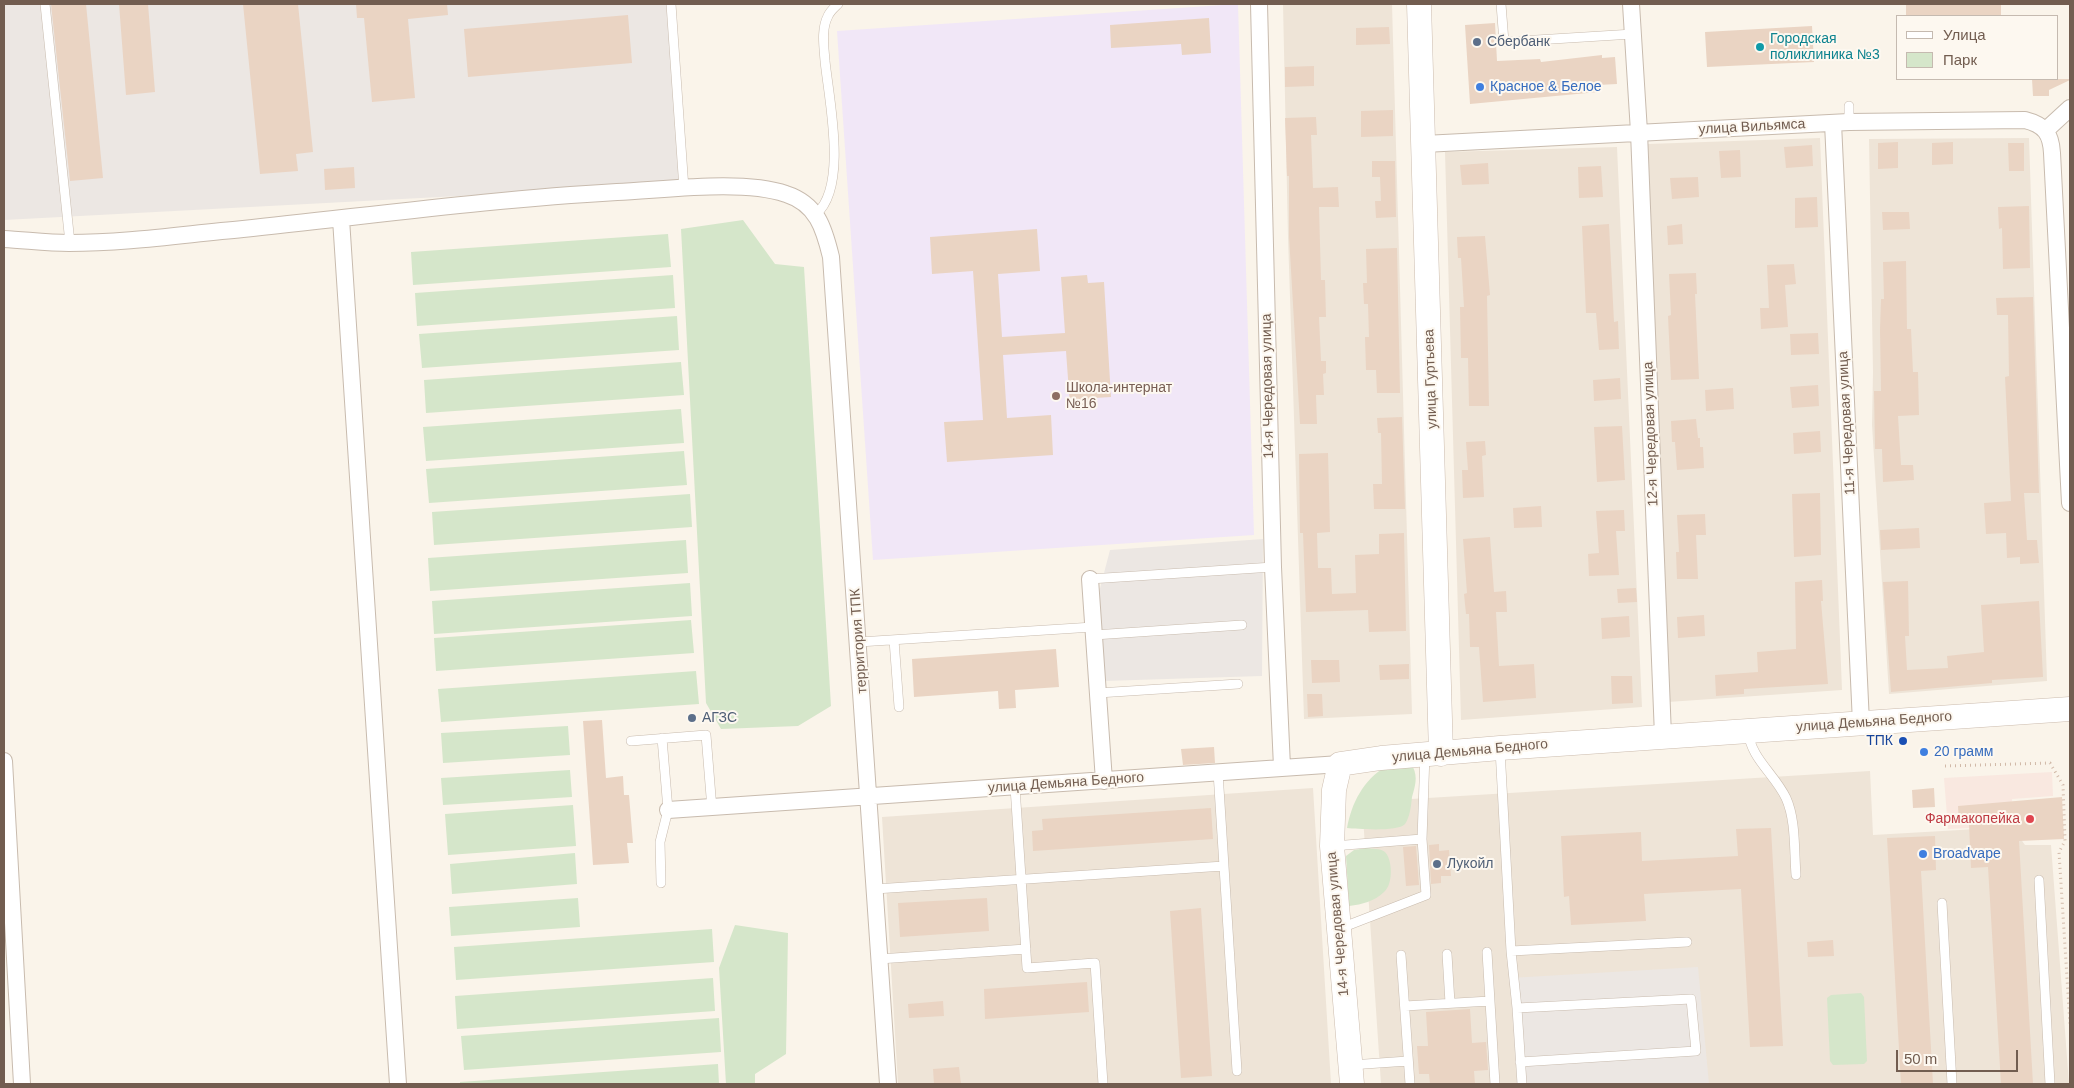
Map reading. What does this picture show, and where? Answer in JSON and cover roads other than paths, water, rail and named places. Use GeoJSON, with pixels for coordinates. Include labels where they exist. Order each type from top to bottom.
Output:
{"type":"FeatureCollection","features":[{"type":"Feature","properties":{"kind":"main road","name":"улица Гуртьева"},"geometry":{"type":"LineString","coordinates":[[1419,4],[1424,144],[1433,754]]}},
{"type":"Feature","properties":{"kind":"main road","name":"улица Демьяна Бедного"},"geometry":{"type":"LineString","coordinates":[[1340,764],[1500,748],[2070,709]]}},
{"type":"Feature","properties":{"kind":"main road","name":"14-я Чередовая улица"},"geometry":{"type":"LineString","coordinates":[[1340,764],[1334,790],[1332,846],[1352,1074]]}},
{"type":"Feature","properties":{"kind":"street","name":"14-я Чередовая улица"},"geometry":{"type":"LineString","coordinates":[[1259,4],[1272,568],[1282,767]]}},
{"type":"Feature","properties":{"kind":"street","name":"12-я Чередовая улица"},"geometry":{"type":"LineString","coordinates":[[1630,4],[1639,132],[1664,736]]}},
{"type":"Feature","properties":{"kind":"street"},"geometry":{"type":"LineString","coordinates":[[2070,108],[2046,130],[2051,138],[2067,355],[2070,503]]}},
{"type":"Feature","properties":{"kind":"street","name":"улица Вильямса"},"geometry":{"type":"LineString","coordinates":[[1424,144],[1639,132],[1844,117],[2025,120],[2037,123],[2046,130]]}},
{"type":"Feature","properties":{"kind":"street","name":"11-я Чередовая улица"},"geometry":{"type":"LineString","coordinates":[[1844,117],[1861,723]]}},
{"type":"Feature","properties":{"kind":"street"},"geometry":{"type":"LineString","coordinates":[[4,239],[70,243],[341,219],[548,196],[684,188],[760,187],[788,194],[812,209]]}},
{"type":"Feature","properties":{"kind":"street","name":"территория ТПК"},"geometry":{"type":"LineString","coordinates":[[812,209],[825,231],[832,257],[888,1084]]}},
{"type":"Feature","properties":{"kind":"street"},"geometry":{"type":"LineString","coordinates":[[341,219],[398,1084]]}},
{"type":"Feature","properties":{"kind":"street"},"geometry":{"type":"LineString","coordinates":[[1090,579],[1104,781]]}},
{"type":"Feature","properties":{"kind":"street"},"geometry":{"type":"LineString","coordinates":[[4,761],[22,1084]]}},
{"type":"Feature","properties":{"kind":"street","name":"улица Демьяна Бедного"},"geometry":{"type":"LineString","coordinates":[[668,810],[712,809],[1340,764]]}},
{"type":"Feature","properties":{"kind":"lane"},"geometry":{"type":"LineString","coordinates":[[45,4],[70,243]]}},
{"type":"Feature","properties":{"kind":"lane"},"geometry":{"type":"LineString","coordinates":[[671,4],[684,188]]}},
{"type":"Feature","properties":{"kind":"lane"},"geometry":{"type":"LineString","coordinates":[[812,209],[823,209],[831,192],[835,169],[823,40],[827,16],[838,4]]}},
{"type":"Feature","properties":{"kind":"lane"},"geometry":{"type":"LineString","coordinates":[[1502,4],[1504,42],[1633,34]]}},
{"type":"Feature","properties":{"kind":"lane"},"geometry":{"type":"LineString","coordinates":[[1090,579],[1272,568]]}},
{"type":"Feature","properties":{"kind":"lane"},"geometry":{"type":"LineString","coordinates":[[859,642],[1242,625]]}},
{"type":"Feature","properties":{"kind":"lane"},"geometry":{"type":"LineString","coordinates":[[894,640],[899,707]]}},
{"type":"Feature","properties":{"kind":"lane"},"geometry":{"type":"LineString","coordinates":[[1098,693],[1238,684]]}},
{"type":"Feature","properties":{"kind":"lane"},"geometry":{"type":"LineString","coordinates":[[1748,731],[1754,753],[1778,783],[1787,799],[1792,818],[1796,875]]}},
{"type":"Feature","properties":{"kind":"lane"},"geometry":{"type":"LineString","coordinates":[[631,741],[706,735],[712,809]]}},
{"type":"Feature","properties":{"kind":"lane"},"geometry":{"type":"LineString","coordinates":[[662,738],[668,810],[660,842],[662,884]]}},
{"type":"Feature","properties":{"kind":"lane"},"geometry":{"type":"LineString","coordinates":[[1500,748],[1511,951],[1522,1084]]}},
{"type":"Feature","properties":{"kind":"lane"},"geometry":{"type":"LineString","coordinates":[[1338,929],[1426,895],[1422,839],[1433,754]]}},
{"type":"Feature","properties":{"kind":"lane"},"geometry":{"type":"LineString","coordinates":[[1218,772],[1238,1071]]}},
{"type":"Feature","properties":{"kind":"lane"},"geometry":{"type":"LineString","coordinates":[[1015,787],[1027,968],[1095,963],[1103,1084]]}},
{"type":"Feature","properties":{"kind":"lane"},"geometry":{"type":"LineString","coordinates":[[1332,846],[1422,839]]}},
{"type":"Feature","properties":{"kind":"lane"},"geometry":{"type":"LineString","coordinates":[[875,889],[1224,866]]}},
{"type":"Feature","properties":{"kind":"lane"},"geometry":{"type":"LineString","coordinates":[[2039,880],[2050,1084]]}},
{"type":"Feature","properties":{"kind":"lane"},"geometry":{"type":"LineString","coordinates":[[1942,903],[1952,1084]]}},
{"type":"Feature","properties":{"kind":"lane"},"geometry":{"type":"LineString","coordinates":[[1511,951],[1686,942]]}},
{"type":"Feature","properties":{"kind":"lane"},"geometry":{"type":"LineString","coordinates":[[879,959],[1026,949]]}},
{"type":"Feature","properties":{"kind":"lane"},"geometry":{"type":"LineString","coordinates":[[1486,952],[1495,1084]]}},
{"type":"Feature","properties":{"kind":"lane"},"geometry":{"type":"LineString","coordinates":[[1447,954],[1450,1003]]}},
{"type":"Feature","properties":{"kind":"lane"},"geometry":{"type":"LineString","coordinates":[[1402,955],[1410,1084]]}},
{"type":"Feature","properties":{"kind":"lane"},"geometry":{"type":"LineString","coordinates":[[1517,1008],[1690,999],[1696,1051],[1520,1062]]}},
{"type":"Feature","properties":{"kind":"lane"},"geometry":{"type":"LineString","coordinates":[[1405,1006],[1490,1001]]}},
{"type":"Feature","properties":{"kind":"lane"},"geometry":{"type":"LineString","coordinates":[[1352,1074],[1408,1061]]}},
{"type":"Feature","properties":{"kind":"place","name":"Сбербанк"},"geometry":{"type":"Point","coordinates":[1477,42]}},
{"type":"Feature","properties":{"kind":"place","name":"Городская поликлиника №3"},"geometry":{"type":"Point","coordinates":[1760,47]}},
{"type":"Feature","properties":{"kind":"place","name":"Красное & Белое"},"geometry":{"type":"Point","coordinates":[1480,87]}},
{"type":"Feature","properties":{"kind":"place","name":"Школа-интернат №16"},"geometry":{"type":"Point","coordinates":[1056,396]}},
{"type":"Feature","properties":{"kind":"place","name":"АГЗС"},"geometry":{"type":"Point","coordinates":[692,718]}},
{"type":"Feature","properties":{"kind":"place","name":"ТПК"},"geometry":{"type":"Point","coordinates":[1903,741]}},
{"type":"Feature","properties":{"kind":"place","name":"20 грамм"},"geometry":{"type":"Point","coordinates":[1924,752]}},
{"type":"Feature","properties":{"kind":"place","name":"Фармакопейка"},"geometry":{"type":"Point","coordinates":[2030,819]}},
{"type":"Feature","properties":{"kind":"place","name":"Broadvape"},"geometry":{"type":"Point","coordinates":[1923,854]}},
{"type":"Feature","properties":{"kind":"place","name":"Лукойл"},"geometry":{"type":"Point","coordinates":[1437,864]}}]}
